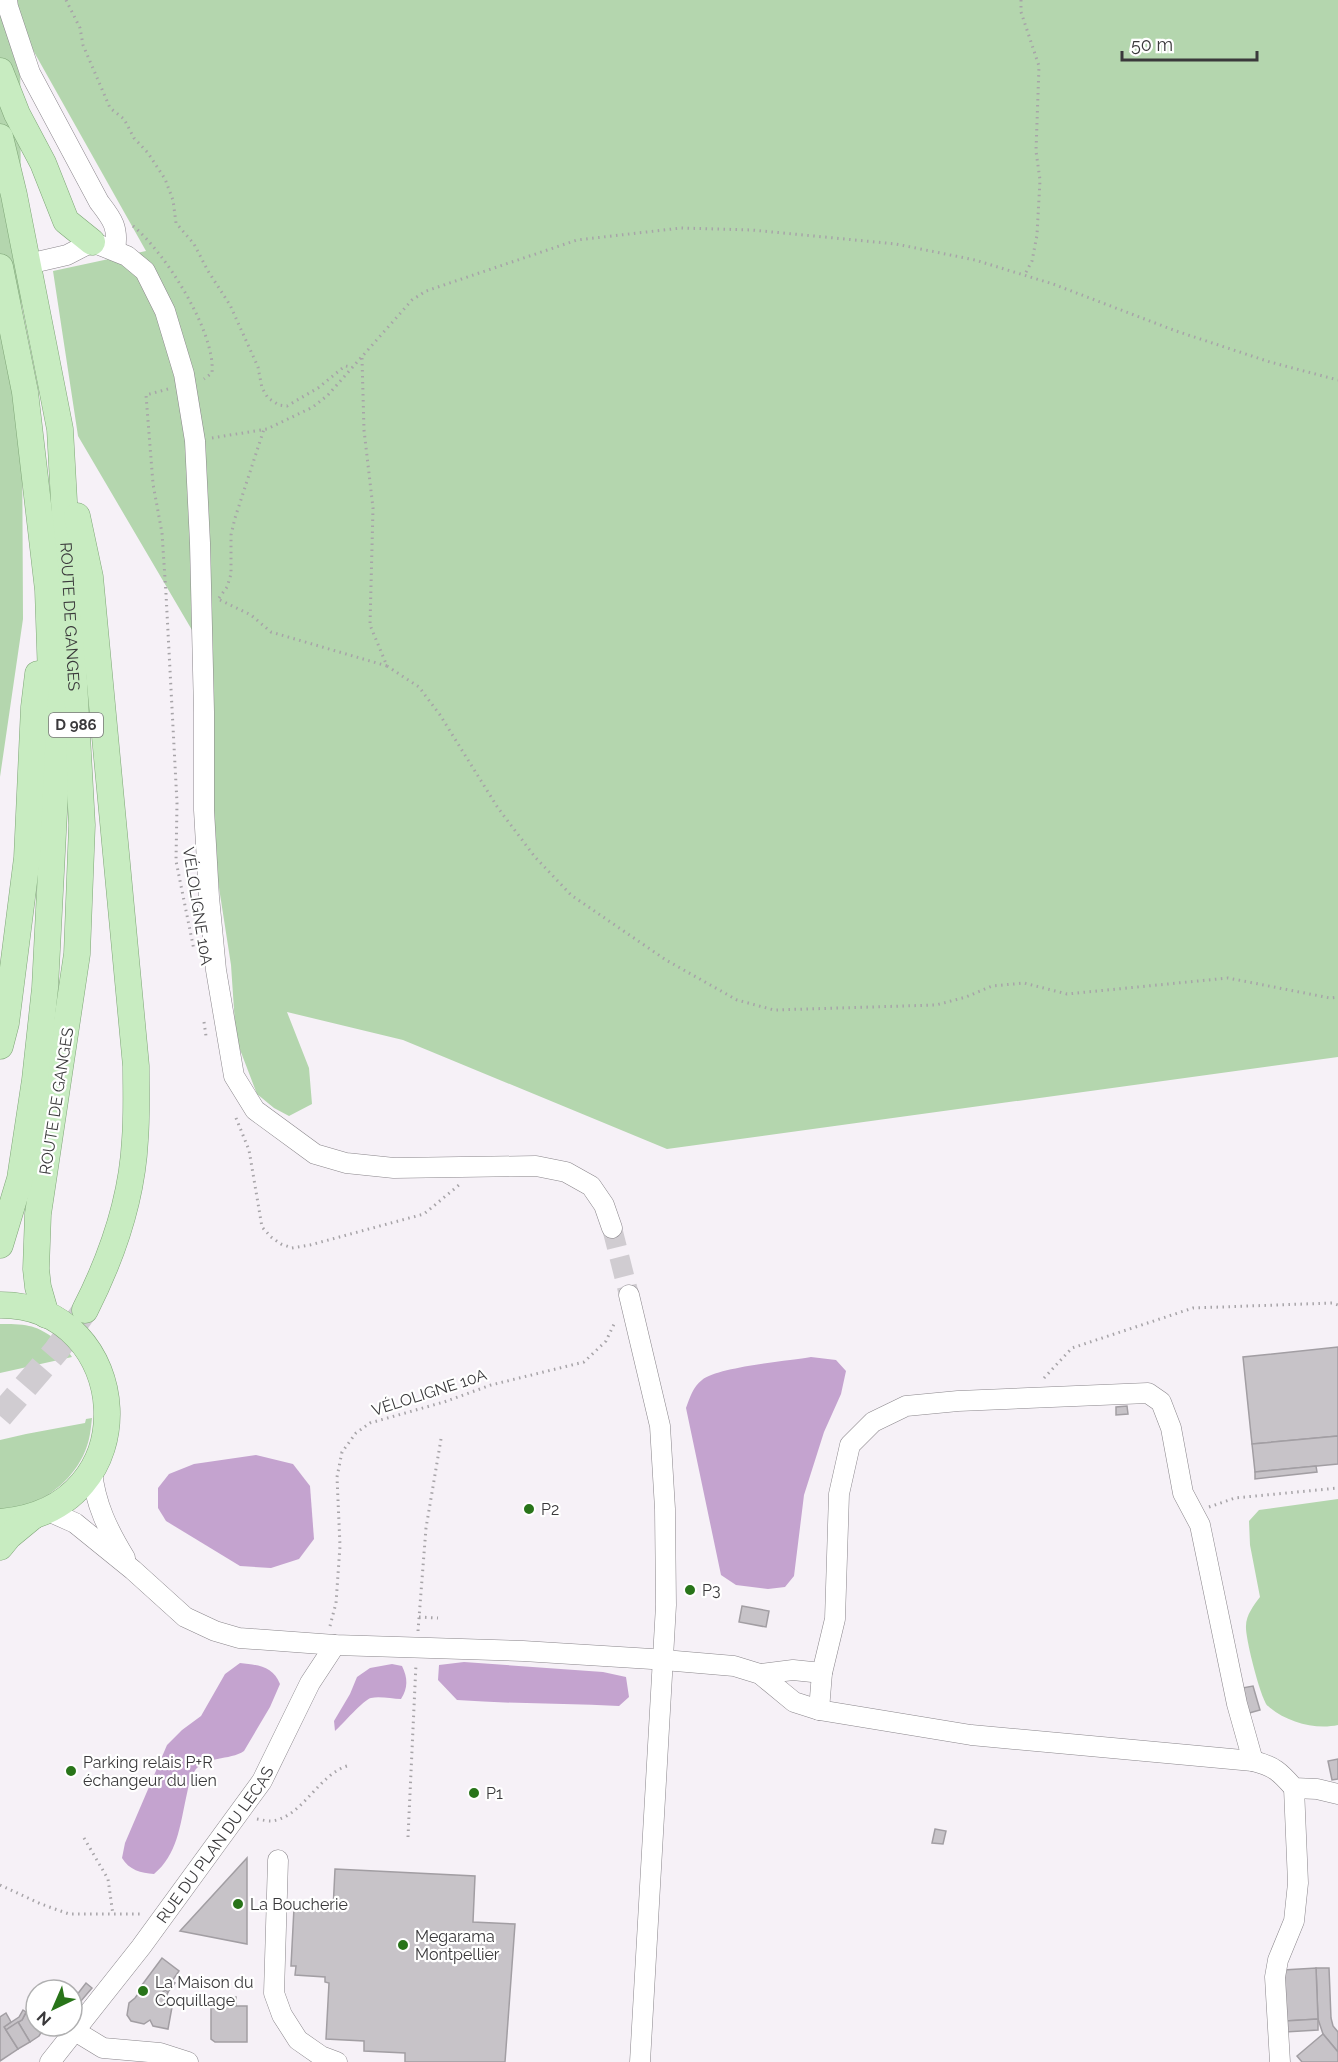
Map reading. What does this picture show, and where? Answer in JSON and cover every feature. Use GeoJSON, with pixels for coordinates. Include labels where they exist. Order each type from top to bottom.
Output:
{"type":"FeatureCollection","features":[{"type":"Feature","properties":{"kind":"main road"},"geometry":{"type":"LineString","coordinates":[[0,71],[16,114],[43,163],[66,221],[103,246]]}},
{"type":"Feature","properties":{"kind":"main road","name":"ROUTE DE GANGES"},"geometry":{"type":"LineString","coordinates":[[0,137],[14,195],[60,429],[82,825],[77,954],[38,1214],[36,1269],[38,1287],[46,1315]]}},
{"type":"Feature","properties":{"kind":"main road","name":"ROUTE DE GANGES"},"geometry":{"type":"LineString","coordinates":[[0,267],[25,392],[48,590],[55,793],[45,988],[20,1179],[0,1245]]}},
{"type":"Feature","properties":{"kind":"main road"},"geometry":{"type":"LineString","coordinates":[[60,429],[90,577],[136,1066],[135,1141],[127,1198],[115,1244],[84,1310]]}},
{"type":"Feature","properties":{"kind":"main road"},"geometry":{"type":"LineString","coordinates":[[0,1046],[6,1023],[27,858],[34,707],[48,590]]}},
{"type":"Feature","properties":{"kind":"main road"},"geometry":{"type":"LineString","coordinates":[[0,1305],[27,1309],[46,1315],[77,1338],[91,1356],[102,1377],[107,1399],[108,1422],[104,1444],[92,1471],[73,1494],[9,1536],[0,1547]]}},
{"type":"Feature","properties":{"kind":"main road"},"geometry":{"type":"LineString","coordinates":[[0,1522],[40,1514]]}},
{"type":"Feature","properties":{"kind":"street"},"geometry":{"type":"LineString","coordinates":[[7,0],[30,73],[99,202],[112,218],[117,235],[103,246],[40,261]]}},
{"type":"Feature","properties":{"kind":"street"},"geometry":{"type":"LineString","coordinates":[[103,246],[128,256],[145,271],[165,311],[186,384],[195,441],[210,594],[204,810],[208,897],[216,970],[234,1076],[255,1110],[315,1154],[346,1163],[394,1168],[536,1166],[566,1172],[591,1186],[604,1205],[612,1228]]}},
{"type":"Feature","properties":{"kind":"street"},"geometry":{"type":"LineString","coordinates":[[628,1295],[660,1426],[665,1509],[666,1605],[640,2062]]}},
{"type":"Feature","properties":{"kind":"street"},"geometry":{"type":"LineString","coordinates":[[819,1710],[822,1673],[835,1618],[839,1494],[850,1445],[873,1422],[906,1406],[958,1401],[1148,1394],[1161,1402],[1171,1428],[1183,1493],[1200,1525],[1237,1704],[1253,1761]]}},
{"type":"Feature","properties":{"kind":"street"},"geometry":{"type":"LineString","coordinates":[[92,1471],[96,1498],[110,1531],[133,1570]]}},
{"type":"Feature","properties":{"kind":"street"},"geometry":{"type":"LineString","coordinates":[[40,1514],[75,1523],[133,1570],[185,1617],[215,1631],[238,1638],[330,1645],[523,1651],[734,1666],[760,1674],[794,1702],[819,1710],[971,1735],[1253,1761],[1269,1765],[1280,1772],[1294,1788],[1298,1883],[1294,1921],[1278,1959],[1275,1977],[1280,2062]]}},
{"type":"Feature","properties":{"kind":"street","name":"RUE DU PLAN DU LECAS"},"geometry":{"type":"LineString","coordinates":[[84,2020],[141,1947],[262,1781],[330,1645]]}},
{"type":"Feature","properties":{"kind":"street"},"geometry":{"type":"LineString","coordinates":[[760,1674],[793,1670],[822,1673]]}},
{"type":"Feature","properties":{"kind":"street"},"geometry":{"type":"LineString","coordinates":[[1294,1788],[1317,1789],[1338,1794]]}},
{"type":"Feature","properties":{"kind":"street"},"geometry":{"type":"LineString","coordinates":[[278,1860],[274,1993],[282,2015],[298,2040],[321,2056],[337,2062]]}},
{"type":"Feature","properties":{"kind":"street"},"geometry":{"type":"LineString","coordinates":[[84,2037],[103,2048],[160,2053],[188,2062]]}},
{"type":"Feature","properties":{"kind":"street","name":"RUE DU PLAN DU LECAS"},"geometry":{"type":"LineString","coordinates":[[50,2062],[69,2038]]}},
{"type":"Feature","properties":{"kind":"path"},"geometry":{"type":"LineString","coordinates":[[66,0],[80,28],[83,45],[110,108],[123,119],[134,138],[165,179],[173,200],[176,223],[194,244],[230,305],[258,367],[262,388],[268,398],[279,405],[287,406],[318,388],[345,366],[354,367]]}},
{"type":"Feature","properties":{"kind":"path"},"geometry":{"type":"LineString","coordinates":[[1021,0],[1022,12],[1039,66],[1036,151],[1040,180],[1037,235],[1032,261],[1025,274]]}},
{"type":"Feature","properties":{"kind":"path","name":"VÉLOLIGNE 10A"},"geometry":{"type":"LineString","coordinates":[[112,218],[127,222],[143,234],[183,289],[200,318],[213,360],[212,373],[207,379],[146,395],[153,484],[162,533],[166,584],[177,804],[176,861],[194,951]]}},
{"type":"Feature","properties":{"kind":"path"},"geometry":{"type":"LineString","coordinates":[[195,441],[264,429],[313,406],[328,395],[412,300],[426,291],[577,240],[681,228],[752,230],[896,244],[975,260],[1025,274],[1118,307],[1176,331],[1270,362],[1338,380]]}},
{"type":"Feature","properties":{"kind":"path"},"geometry":{"type":"LineString","coordinates":[[362,358],[364,430],[373,508],[370,625],[387,666]]}},
{"type":"Feature","properties":{"kind":"path"},"geometry":{"type":"LineString","coordinates":[[210,594],[227,587],[231,574],[231,535],[264,429]]}},
{"type":"Feature","properties":{"kind":"path"},"geometry":{"type":"LineString","coordinates":[[210,594],[251,615],[272,632],[387,666],[419,687],[440,715],[498,808],[528,849],[571,895],[666,960],[737,1000],[774,1010],[936,1005],[966,997],[992,986],[1024,983],[1067,994],[1228,978],[1330,998],[1338,997]]}},
{"type":"Feature","properties":{"kind":"path"},"geometry":{"type":"LineString","coordinates":[[203,1017],[207,1038]]}},
{"type":"Feature","properties":{"kind":"path"},"geometry":{"type":"LineString","coordinates":[[231,1108],[249,1150],[262,1227],[270,1237],[292,1248],[424,1214],[461,1184]]}},
{"type":"Feature","properties":{"kind":"path"},"geometry":{"type":"LineString","coordinates":[[1028,1398],[1072,1348],[1193,1308],[1332,1303],[1338,1305]]}},
{"type":"Feature","properties":{"kind":"path","name":"VÉLOLIGNE 10A"},"geometry":{"type":"LineString","coordinates":[[330,1645],[340,1546],[337,1477],[342,1452],[356,1433],[370,1423],[444,1402],[491,1385],[584,1362],[606,1341],[616,1321]]}},
{"type":"Feature","properties":{"kind":"path"},"geometry":{"type":"LineString","coordinates":[[1193,1513],[1235,1498],[1338,1488]]}},
{"type":"Feature","properties":{"kind":"path"},"geometry":{"type":"LineString","coordinates":[[419,1617],[438,1618]]}},
{"type":"Feature","properties":{"kind":"path"},"geometry":{"type":"LineString","coordinates":[[238,1814],[273,1821],[294,1811],[339,1768],[347,1766]]}},
{"type":"Feature","properties":{"kind":"path"},"geometry":{"type":"LineString","coordinates":[[84,1838],[108,1879],[113,1915]]}},
{"type":"Feature","properties":{"kind":"path"},"geometry":{"type":"LineString","coordinates":[[0,1885],[69,1914],[143,1914]]}},
{"type":"Feature","properties":{"kind":"green space"},"geometry":{"type":"Polygon","coordinates":[[[0,0],[1338,0],[1338,1057],[667,1149],[403,1040],[287,1012],[309,1068],[312,1104],[289,1116],[274,1108],[257,1094],[231,1026],[235,1024],[231,965],[215,862],[209,659],[78,436],[53,271],[146,251],[20,27],[23,619],[0,777],[0,0]]]}},
{"type":"Feature","properties":{"kind":"green space"},"geometry":{"type":"Polygon","coordinates":[[[0,1324],[35,1327],[59,1342],[72,1357],[0,1373],[0,1324]]]}},
{"type":"Feature","properties":{"kind":"green space"},"geometry":{"type":"Polygon","coordinates":[[[92,1418],[89,1440],[83,1456],[64,1482],[38,1500],[21,1506],[0,1509],[0,1440],[85,1423],[86,1419],[92,1418]]]}},
{"type":"Feature","properties":{"kind":"green space"},"geometry":{"type":"Polygon","coordinates":[[[1338,1499],[1338,1725],[1310,1725],[1275,1712],[1268,1706],[1261,1693],[1246,1632],[1247,1618],[1260,1597],[1250,1545],[1249,1521],[1259,1510],[1338,1499]]]}},
{"type":"Feature","properties":{"kind":"shaded area"},"geometry":{"type":"Polygon","coordinates":[[[811,1357],[836,1360],[846,1371],[841,1394],[824,1432],[804,1495],[794,1576],[785,1587],[768,1589],[736,1585],[721,1575],[686,1408],[696,1386],[710,1375],[737,1368],[811,1357]]]}},
{"type":"Feature","properties":{"kind":"shaded area"},"geometry":{"type":"Polygon","coordinates":[[[256,1455],[293,1464],[310,1486],[314,1539],[299,1559],[271,1568],[240,1566],[166,1521],[158,1508],[158,1488],[169,1474],[194,1464],[256,1455]]]}},
{"type":"Feature","properties":{"kind":"shaded area"},"geometry":{"type":"Polygon","coordinates":[[[464,1662],[603,1672],[626,1677],[629,1697],[619,1706],[457,1700],[438,1680],[439,1665],[464,1662]]]}},
{"type":"Feature","properties":{"kind":"shaded area"},"geometry":{"type":"Polygon","coordinates":[[[240,1663],[269,1670],[277,1678],[280,1684],[270,1707],[244,1751],[204,1763],[194,1772],[173,1849],[162,1866],[154,1874],[136,1870],[122,1858],[125,1843],[167,1745],[201,1716],[225,1674],[240,1663]]]}},
{"type":"Feature","properties":{"kind":"shaded area"},"geometry":{"type":"Polygon","coordinates":[[[392,1664],[402,1666],[405,1675],[406,1687],[401,1699],[371,1698],[358,1707],[335,1731],[334,1721],[357,1677],[370,1668],[392,1664]]]}},
{"type":"Feature","properties":{"kind":"building"},"geometry":{"type":"Polygon","coordinates":[[[1338,1347],[1338,1436],[1252,1444],[1243,1357],[1338,1347]]]}},
{"type":"Feature","properties":{"kind":"building"},"geometry":{"type":"Polygon","coordinates":[[[1127,1406],[1128,1414],[1116,1415],[1116,1407],[1127,1406]]]}},
{"type":"Feature","properties":{"kind":"building"},"geometry":{"type":"Polygon","coordinates":[[[1338,1436],[1338,1464],[1255,1472],[1252,1444],[1338,1436]]]}},
{"type":"Feature","properties":{"kind":"building"},"geometry":{"type":"Polygon","coordinates":[[[1316,1466],[1317,1472],[1255,1479],[1255,1472],[1316,1466]]]}},
{"type":"Feature","properties":{"kind":"building"},"geometry":{"type":"Polygon","coordinates":[[[742,1606],[769,1611],[766,1627],[739,1622],[742,1606]]]}},
{"type":"Feature","properties":{"kind":"building"},"geometry":{"type":"Polygon","coordinates":[[[1253,1686],[1260,1710],[1249,1713],[1242,1688],[1253,1686]]]}},
{"type":"Feature","properties":{"kind":"building"},"geometry":{"type":"Polygon","coordinates":[[[1338,1759],[1338,1779],[1332,1780],[1328,1761],[1338,1759]]]}},
{"type":"Feature","properties":{"kind":"building"},"geometry":{"type":"Polygon","coordinates":[[[935,1829],[946,1831],[943,1844],[932,1843],[935,1829]]]}},
{"type":"Feature","properties":{"kind":"building"},"geometry":{"type":"Polygon","coordinates":[[[247,1858],[247,1944],[180,1931],[247,1858]]]}},
{"type":"Feature","properties":{"kind":"building","name":"Megarama Montpellier"},"geometry":{"type":"Polygon","coordinates":[[[335,1869],[475,1876],[473,1922],[515,1924],[505,2062],[405,2062],[405,2053],[364,2051],[364,2041],[326,2039],[329,1983],[325,1982],[325,1977],[295,1975],[296,1966],[291,1966],[294,1908],[333,1910],[335,1869]]]}},
{"type":"Feature","properties":{"kind":"building"},"geometry":{"type":"Polygon","coordinates":[[[162,1958],[179,1971],[172,1981],[175,1983],[168,1992],[165,1990],[156,2000],[156,2004],[172,2007],[168,2029],[153,2026],[150,2020],[144,2024],[131,2021],[127,2015],[129,2003],[141,1990],[139,1989],[162,1958]]]}},
{"type":"Feature","properties":{"kind":"building"},"geometry":{"type":"Polygon","coordinates":[[[1316,1968],[1329,1968],[1331,2018],[1338,2032],[1338,2052],[1323,2034],[1318,2019],[1316,1968]]]}},
{"type":"Feature","properties":{"kind":"building"},"geometry":{"type":"Polygon","coordinates":[[[1316,1968],[1318,2019],[1285,2021],[1283,1970],[1316,1968]]]}},
{"type":"Feature","properties":{"kind":"building"},"geometry":{"type":"Polygon","coordinates":[[[86,1983],[92,1988],[84,1997],[86,1983]]]}},
{"type":"Feature","properties":{"kind":"building"},"geometry":{"type":"Polygon","coordinates":[[[165,1990],[168,1992],[163,2006],[156,2004],[156,2000],[165,1990]]]}},
{"type":"Feature","properties":{"kind":"building"},"geometry":{"type":"Polygon","coordinates":[[[236,1997],[236,2006],[222,2006],[222,1998],[236,1997]]]}},
{"type":"Feature","properties":{"kind":"building"},"geometry":{"type":"Polygon","coordinates":[[[211,2006],[247,2006],[247,2042],[215,2042],[211,2039],[211,2006]]]}},
{"type":"Feature","properties":{"kind":"building"},"geometry":{"type":"Polygon","coordinates":[[[24,2011],[22,2020],[6,2030],[4,2027],[24,2011]]]}},
{"type":"Feature","properties":{"kind":"building"},"geometry":{"type":"Polygon","coordinates":[[[6,2013],[11,2022],[4,2027],[18,2049],[0,2061],[0,2017],[6,2013]]]}},
{"type":"Feature","properties":{"kind":"building"},"geometry":{"type":"Polygon","coordinates":[[[24,2016],[24,2032],[18,2022],[24,2016]]]}},
{"type":"Feature","properties":{"kind":"building"},"geometry":{"type":"Polygon","coordinates":[[[1318,2019],[1318,2030],[1285,2032],[1285,2021],[1318,2019]]]}},
{"type":"Feature","properties":{"kind":"building"},"geometry":{"type":"Polygon","coordinates":[[[18,2022],[24,2032],[24,2038],[28,2038],[30,2042],[18,2049],[6,2030],[18,2022]]]}},
{"type":"Feature","properties":{"kind":"building"},"geometry":{"type":"Polygon","coordinates":[[[1323,2034],[1338,2052],[1338,2062],[1302,2062],[1297,2056],[1323,2034]]]}},
{"type":"Feature","properties":{"kind":"tunnel"},"geometry":{"type":"LineString","coordinates":[[612,1228],[629,1295]]}},
{"type":"Feature","properties":{"kind":"tunnel"},"geometry":{"type":"LineString","coordinates":[[0,1416],[56,1351],[85,1310]]}},
{"type":"Feature","properties":{"kind":"place","name":"P2"},"geometry":{"type":"Point","coordinates":[529,1509]}},
{"type":"Feature","properties":{"kind":"place","name":"P3"},"geometry":{"type":"Point","coordinates":[690,1590]}},
{"type":"Feature","properties":{"kind":"place","name":"Parking relais P+R échangeur du lien"},"geometry":{"type":"Point","coordinates":[71,1771]}},
{"type":"Feature","properties":{"kind":"place","name":"P1"},"geometry":{"type":"Point","coordinates":[474,1793]}},
{"type":"Feature","properties":{"kind":"place","name":"La Boucherie"},"geometry":{"type":"Point","coordinates":[238,1904]}},
{"type":"Feature","properties":{"kind":"place","name":"Megarama Montpellier"},"geometry":{"type":"Point","coordinates":[403,1945]}},
{"type":"Feature","properties":{"kind":"place","name":"La Maison du Coquillage"},"geometry":{"type":"Point","coordinates":[143,1991]}}]}
